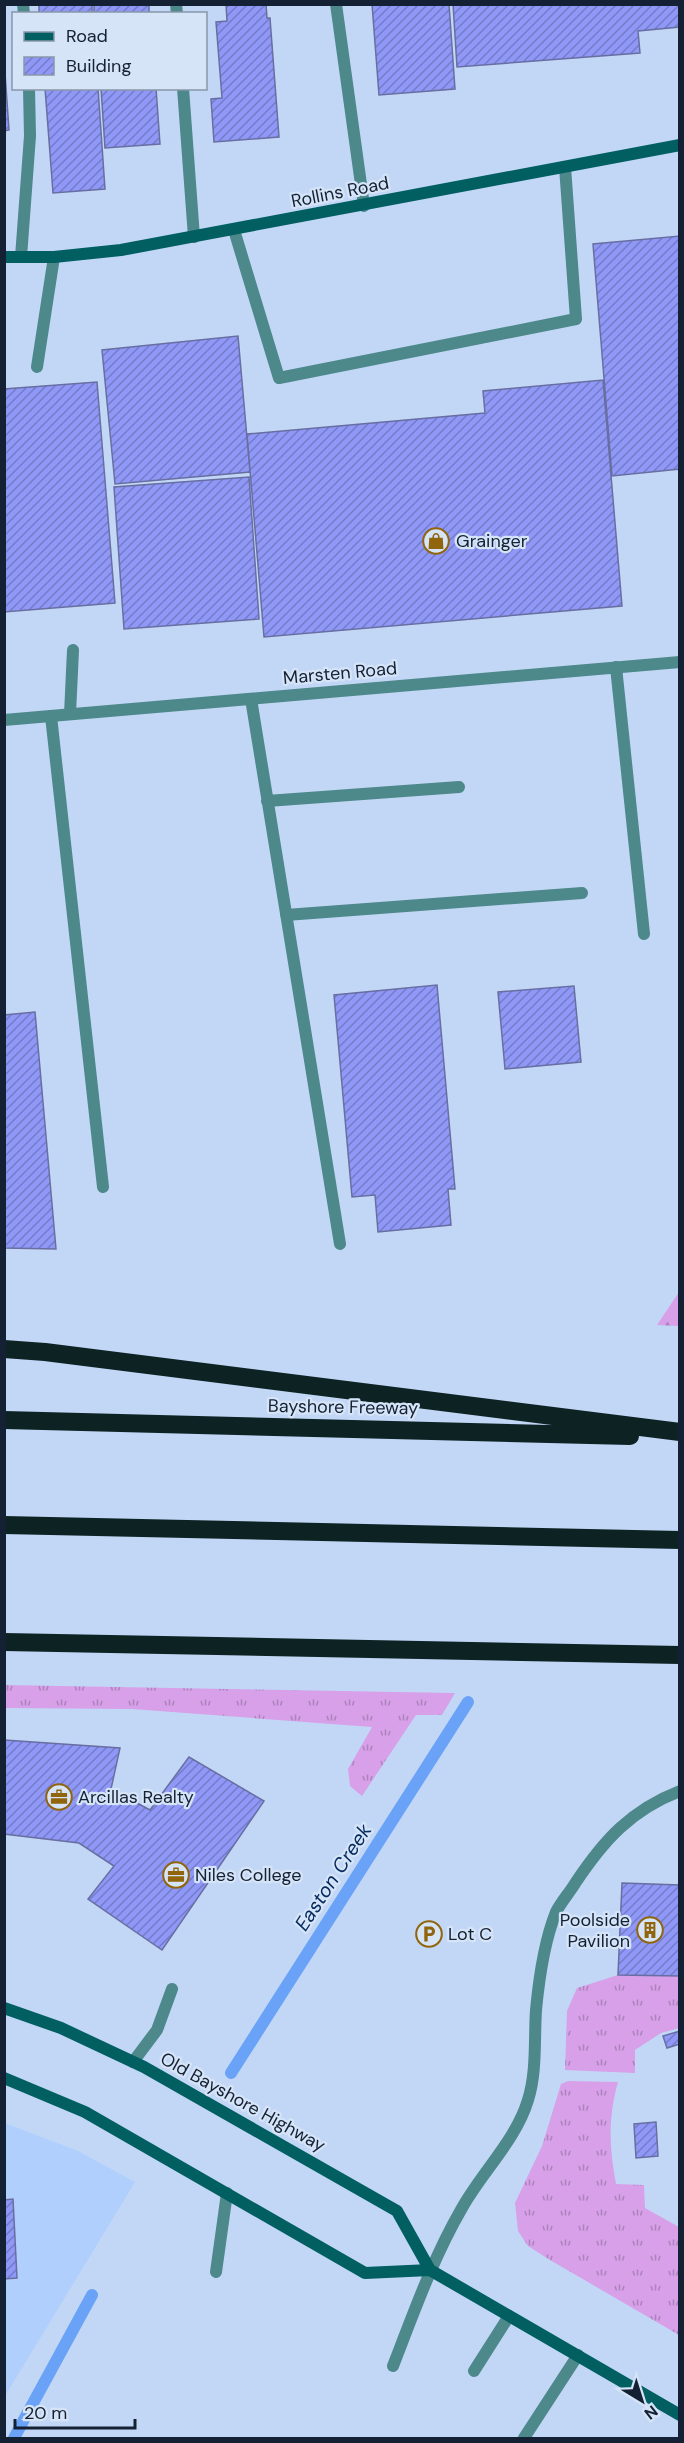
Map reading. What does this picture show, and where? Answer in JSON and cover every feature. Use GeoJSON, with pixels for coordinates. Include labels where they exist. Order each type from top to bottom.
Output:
{"type":"FeatureCollection","features":[{"type":"Feature","properties":{"kind":"highway"},"geometry":{"type":"LineString","coordinates":[[4,1349],[57,1353],[680,1432]]}},
{"type":"Feature","properties":{"kind":"highway","name":"Bayshore Freeway"},"geometry":{"type":"LineString","coordinates":[[4,1420],[680,1437]]}},
{"type":"Feature","properties":{"kind":"highway"},"geometry":{"type":"LineString","coordinates":[[4,1525],[680,1540]]}},
{"type":"Feature","properties":{"kind":"highway"},"geometry":{"type":"LineString","coordinates":[[4,1642],[680,1655]]}},
{"type":"Feature","properties":{"kind":"main road","name":"Rollins Road"},"geometry":{"type":"LineString","coordinates":[[4,256],[54,257],[121,250],[680,145]]}},
{"type":"Feature","properties":{"kind":"main road","name":"Old Bayshore Highway"},"geometry":{"type":"LineString","coordinates":[[4,2008],[61,2028],[133,2062],[208,2102],[397,2211],[430,2270]]}},
{"type":"Feature","properties":{"kind":"main road"},"geometry":{"type":"LineString","coordinates":[[4,2078],[86,2112],[365,2273],[430,2270],[680,2415]]}},
{"type":"Feature","properties":{"kind":"street"},"geometry":{"type":"LineString","coordinates":[[336,4],[364,206]]}},
{"type":"Feature","properties":{"kind":"street"},"geometry":{"type":"LineString","coordinates":[[21,257],[30,136],[29,90]]}},
{"type":"Feature","properties":{"kind":"street"},"geometry":{"type":"LineString","coordinates":[[183,90],[194,237]]}},
{"type":"Feature","properties":{"kind":"street"},"geometry":{"type":"LineString","coordinates":[[234,230],[279,378],[576,319],[565,167]]}},
{"type":"Feature","properties":{"kind":"street"},"geometry":{"type":"LineString","coordinates":[[37,367],[54,257]]}},
{"type":"Feature","properties":{"kind":"street"},"geometry":{"type":"LineString","coordinates":[[70,714],[73,650]]}},
{"type":"Feature","properties":{"kind":"street","name":"Marsten Road"},"geometry":{"type":"LineString","coordinates":[[4,720],[680,662]]}},
{"type":"Feature","properties":{"kind":"street"},"geometry":{"type":"LineString","coordinates":[[616,667],[644,934]]}},
{"type":"Feature","properties":{"kind":"street"},"geometry":{"type":"LineString","coordinates":[[251,699],[340,1244]]}},
{"type":"Feature","properties":{"kind":"street"},"geometry":{"type":"LineString","coordinates":[[51,716],[103,1187]]}},
{"type":"Feature","properties":{"kind":"street"},"geometry":{"type":"LineString","coordinates":[[267,801],[459,787]]}},
{"type":"Feature","properties":{"kind":"street"},"geometry":{"type":"LineString","coordinates":[[286,915],[582,893]]}},
{"type":"Feature","properties":{"kind":"street"},"geometry":{"type":"LineString","coordinates":[[393,2366],[430,2270],[462,2206],[508,2139],[528,2100],[536,2056],[536,2012],[541,1968],[557,1911],[599,1847],[629,1820],[662,1798],[680,1791]]}},
{"type":"Feature","properties":{"kind":"street"},"geometry":{"type":"LineString","coordinates":[[133,2062],[157,2030],[172,1989]]}},
{"type":"Feature","properties":{"kind":"street"},"geometry":{"type":"LineString","coordinates":[[216,2272],[227,2193]]}},
{"type":"Feature","properties":{"kind":"street"},"geometry":{"type":"LineString","coordinates":[[474,2371],[509,2316]]}},
{"type":"Feature","properties":{"kind":"street"},"geometry":{"type":"LineString","coordinates":[[524,2439],[578,2355]]}},
{"type":"Feature","properties":{"kind":"shaded area"},"geometry":{"type":"Polygon","coordinates":[[[5,2123],[78,2151],[135,2182],[5,2396],[5,2123]]]}},
{"type":"Feature","properties":{"kind":"green space"},"geometry":{"type":"Polygon","coordinates":[[[679,1292],[679,1326],[657,1325],[679,1292]]]}},
{"type":"Feature","properties":{"kind":"green space"},"geometry":{"type":"Polygon","coordinates":[[[5,1685],[455,1693],[442,1715],[416,1715],[362,1796],[350,1786],[348,1769],[372,1727],[132,1709],[5,1708],[5,1685]]]}},
{"type":"Feature","properties":{"kind":"green space"},"geometry":{"type":"Polygon","coordinates":[[[618,1975],[679,1976],[679,2028],[661,2033],[635,2050],[635,2073],[565,2070],[567,2011],[577,1988],[618,1975]]]}},
{"type":"Feature","properties":{"kind":"green space"},"geometry":{"type":"Polygon","coordinates":[[[568,2081],[618,2082],[612,2108],[611,2133],[616,2184],[644,2185],[645,2208],[679,2227],[679,2335],[528,2246],[518,2231],[515,2203],[542,2146],[561,2084],[568,2081]]]}},
{"type":"Feature","properties":{"kind":"building"},"geometry":{"type":"Polygon","coordinates":[[[39,4],[92,4],[92,12],[39,12],[39,4]]]}},
{"type":"Feature","properties":{"kind":"building"},"geometry":{"type":"Polygon","coordinates":[[[94,4],[149,4],[149,12],[94,12],[94,4]]]}},
{"type":"Feature","properties":{"kind":"building"},"geometry":{"type":"Polygon","coordinates":[[[226,4],[266,4],[267,18],[270,18],[279,137],[214,142],[211,99],[222,98],[216,22],[227,21],[226,4]]]}},
{"type":"Feature","properties":{"kind":"building"},"geometry":{"type":"Polygon","coordinates":[[[372,4],[449,4],[455,89],[379,95],[372,4]]]}},
{"type":"Feature","properties":{"kind":"building"},"geometry":{"type":"Polygon","coordinates":[[[453,4],[680,4],[680,27],[638,31],[640,53],[457,67],[453,4]]]}},
{"type":"Feature","properties":{"kind":"building"},"geometry":{"type":"Polygon","coordinates":[[[4,59],[9,130],[4,131],[4,59]]]}},
{"type":"Feature","properties":{"kind":"building"},"geometry":{"type":"Polygon","coordinates":[[[45,90],[98,90],[105,189],[53,193],[45,90]]]}},
{"type":"Feature","properties":{"kind":"building"},"geometry":{"type":"Polygon","coordinates":[[[101,90],[156,90],[160,144],[105,148],[101,90]]]}},
{"type":"Feature","properties":{"kind":"building"},"geometry":{"type":"Polygon","coordinates":[[[680,236],[680,469],[612,476],[593,244],[680,236]]]}},
{"type":"Feature","properties":{"kind":"building"},"geometry":{"type":"Polygon","coordinates":[[[238,336],[250,472],[115,484],[102,350],[238,336]]]}},
{"type":"Feature","properties":{"kind":"building","name":"Grainger"},"geometry":{"type":"Polygon","coordinates":[[[603,380],[622,606],[264,637],[247,434],[485,413],[483,391],[603,380]]]}},
{"type":"Feature","properties":{"kind":"building"},"geometry":{"type":"Polygon","coordinates":[[[97,382],[115,603],[4,612],[4,389],[97,382]]]}},
{"type":"Feature","properties":{"kind":"building"},"geometry":{"type":"Polygon","coordinates":[[[249,477],[259,619],[124,629],[114,487],[249,477]]]}},
{"type":"Feature","properties":{"kind":"building"},"geometry":{"type":"Polygon","coordinates":[[[437,985],[455,1189],[448,1189],[451,1225],[378,1232],[375,1195],[352,1197],[334,995],[437,985]]]}},
{"type":"Feature","properties":{"kind":"building"},"geometry":{"type":"Polygon","coordinates":[[[574,986],[581,1062],[505,1069],[498,992],[574,986]]]}},
{"type":"Feature","properties":{"kind":"building"},"geometry":{"type":"Polygon","coordinates":[[[35,1012],[56,1249],[4,1248],[4,1015],[35,1012]]]}},
{"type":"Feature","properties":{"kind":"building"},"geometry":{"type":"Polygon","coordinates":[[[4,1740],[120,1748],[111,1789],[150,1810],[189,1757],[264,1801],[162,1950],[88,1899],[114,1866],[79,1843],[4,1834],[4,1740]]]}},
{"type":"Feature","properties":{"kind":"building","name":"Poolside Pavilion"},"geometry":{"type":"Polygon","coordinates":[[[622,1883],[680,1885],[680,1976],[618,1975],[622,1883]]]}},
{"type":"Feature","properties":{"kind":"building"},"geometry":{"type":"Polygon","coordinates":[[[680,2031],[680,2044],[667,2048],[663,2036],[680,2031]]]}},
{"type":"Feature","properties":{"kind":"building"},"geometry":{"type":"Polygon","coordinates":[[[656,2122],[658,2156],[636,2158],[634,2124],[656,2122]]]}},
{"type":"Feature","properties":{"kind":"building"},"geometry":{"type":"Polygon","coordinates":[[[13,2199],[17,2278],[4,2279],[4,2200],[13,2199]]]}},
{"type":"Feature","properties":{"kind":"waterway","name":"Easton Creek"},"geometry":{"type":"LineString","coordinates":[[231,2073],[468,1702]]}},
{"type":"Feature","properties":{"kind":"waterway","name":"Easton Creek"},"geometry":{"type":"LineString","coordinates":[[14,2438],[92,2295]]}},
{"type":"Feature","properties":{"kind":"place","name":"Grainger"},"geometry":{"type":"Point","coordinates":[436,541]}},
{"type":"Feature","properties":{"kind":"place","name":"Arcillas Realty"},"geometry":{"type":"Point","coordinates":[59,1797]}},
{"type":"Feature","properties":{"kind":"place","name":"Niles College"},"geometry":{"type":"Point","coordinates":[176,1875]}},
{"type":"Feature","properties":{"kind":"place","name":"Poolside Pavilion"},"geometry":{"type":"Point","coordinates":[650,1930]}},
{"type":"Feature","properties":{"kind":"place","name":"Lot C"},"geometry":{"type":"Point","coordinates":[429,1934]}}]}
